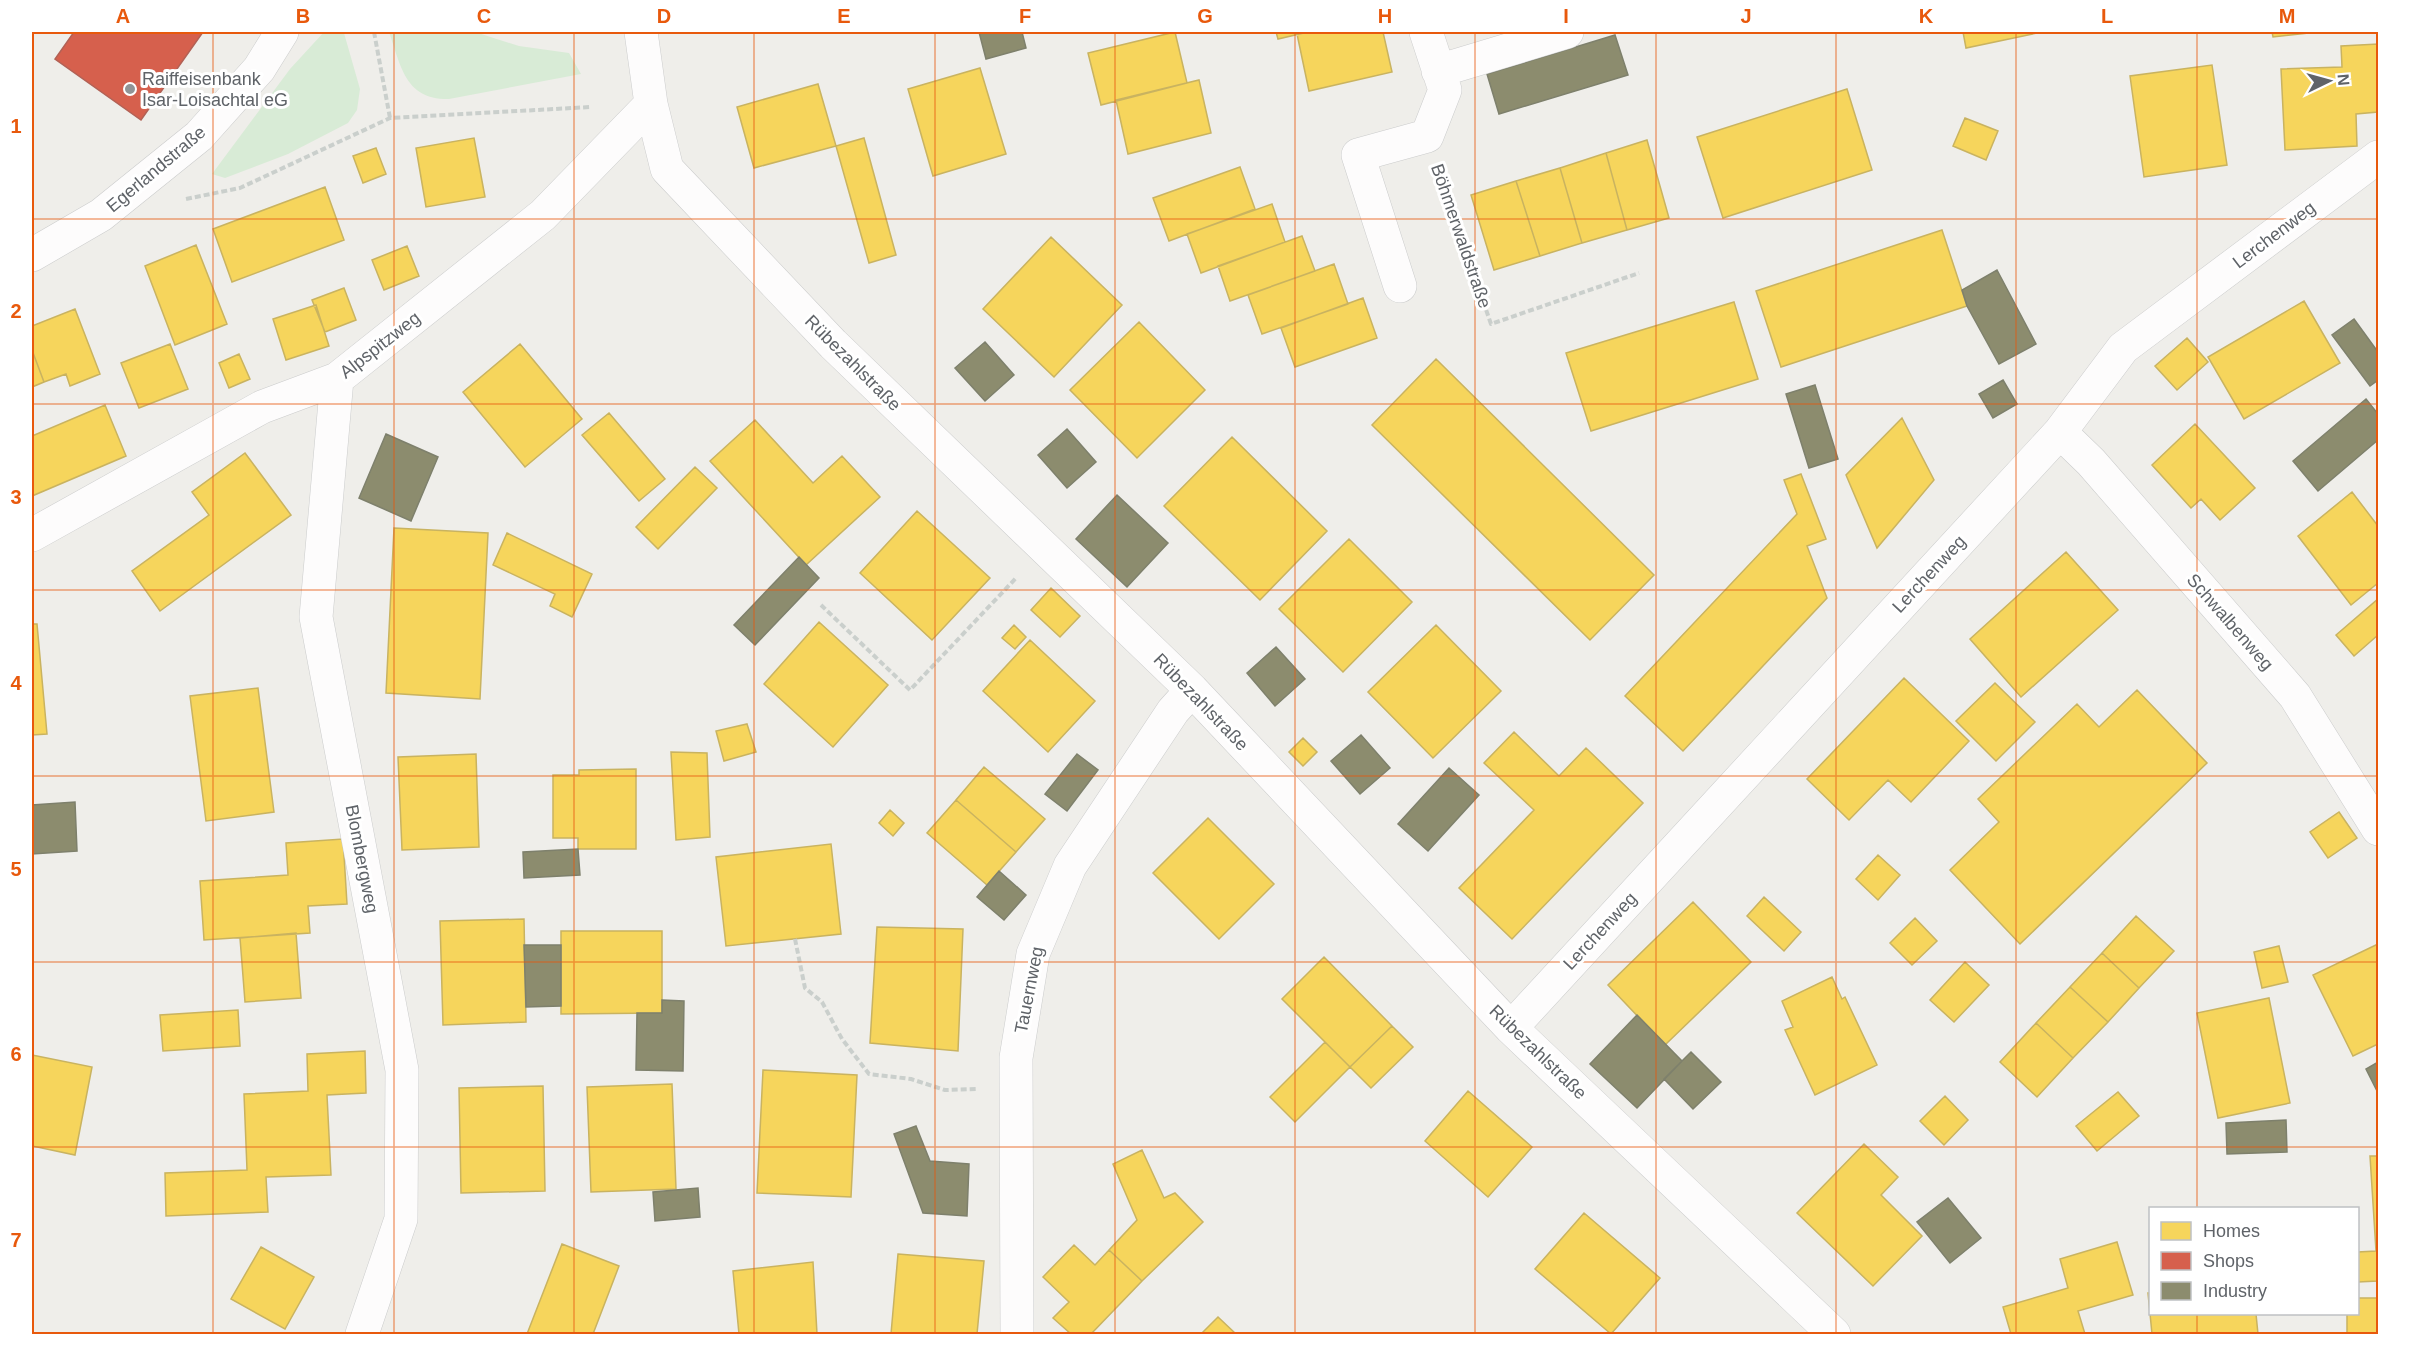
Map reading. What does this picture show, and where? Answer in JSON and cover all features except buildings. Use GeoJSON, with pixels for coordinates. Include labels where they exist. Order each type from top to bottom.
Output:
{"type":"FeatureCollection","features":[{"type":"Feature","properties":{"kind":"street","name":"Egerlandstraße"},"geometry":{"type":"LineString","coordinates":[[32,255],[101,215],[199,136],[259,69],[282,32]]}},
{"type":"Feature","properties":{"kind":"street","name":"Rübezahlstraße"},"geometry":{"type":"LineString","coordinates":[[641,32],[651,104],[667,169],[833,344],[1192,690],[1511,1028],[1834,1335]]}},
{"type":"Feature","properties":{"kind":"street"},"geometry":{"type":"LineString","coordinates":[[1400,286],[1358,155],[1427,136],[1445,90],[1426,32]]}},
{"type":"Feature","properties":{"kind":"street"},"geometry":{"type":"LineString","coordinates":[[1438,71],[1567,32]]}},
{"type":"Feature","properties":{"kind":"street","name":"Alpspitzweg"},"geometry":{"type":"LineString","coordinates":[[32,535],[262,406],[337,379],[543,215],[651,104]]}},
{"type":"Feature","properties":{"kind":"street","name":"Lerchenweg"},"geometry":{"type":"LineString","coordinates":[[1511,1028],[2060,432],[2123,348],[2379,157]]}},
{"type":"Feature","properties":{"kind":"street","name":"Blombergweg"},"geometry":{"type":"LineString","coordinates":[[337,379],[316,617],[402,1070],[401,1219],[362,1335]]}},
{"type":"Feature","properties":{"kind":"street","name":"Schwalbenweg"},"geometry":{"type":"LineString","coordinates":[[2060,432],[2091,462],[2295,696],[2379,829]]}},
{"type":"Feature","properties":{"kind":"street","name":"Tauernweg"},"geometry":{"type":"LineString","coordinates":[[1017,1335],[1016,1058],[1033,954],[1070,866],[1173,711],[1192,690]]}},
{"type":"Feature","properties":{"kind":"path"},"geometry":{"type":"LineString","coordinates":[[374,32],[390,118]]}},
{"type":"Feature","properties":{"kind":"path"},"geometry":{"type":"LineString","coordinates":[[182,200],[240,188],[390,118],[592,107]]}},
{"type":"Feature","properties":{"kind":"path","name":"Böhmerwaldstraße"},"geometry":{"type":"LineString","coordinates":[[1427,136],[1491,324],[1639,273]]}},
{"type":"Feature","properties":{"kind":"path"},"geometry":{"type":"LineString","coordinates":[[821,605],[910,690],[1044,548]]}},
{"type":"Feature","properties":{"kind":"path"},"geometry":{"type":"LineString","coordinates":[[795,939],[805,988],[822,1002],[842,1039],[869,1074],[911,1079],[945,1090],[1017,1088]]}},
{"type":"Feature","properties":{"kind":"green space"},"geometry":{"type":"Polygon","coordinates":[[[324,32],[344,33],[360,89],[357,110],[348,123],[288,154],[225,178],[212,174],[290,69],[324,32]]]}},
{"type":"Feature","properties":{"kind":"green space"},"geometry":{"type":"Polygon","coordinates":[[[389,32],[475,32],[519,46],[569,53],[581,74],[449,99],[434,98],[423,94],[407,79],[389,32]]]}},
{"type":"Feature","properties":{"kind":"place","name":"Raiffeisenbank Isar-Loisachtal eG"},"geometry":{"type":"Point","coordinates":[130,89]}}]}
